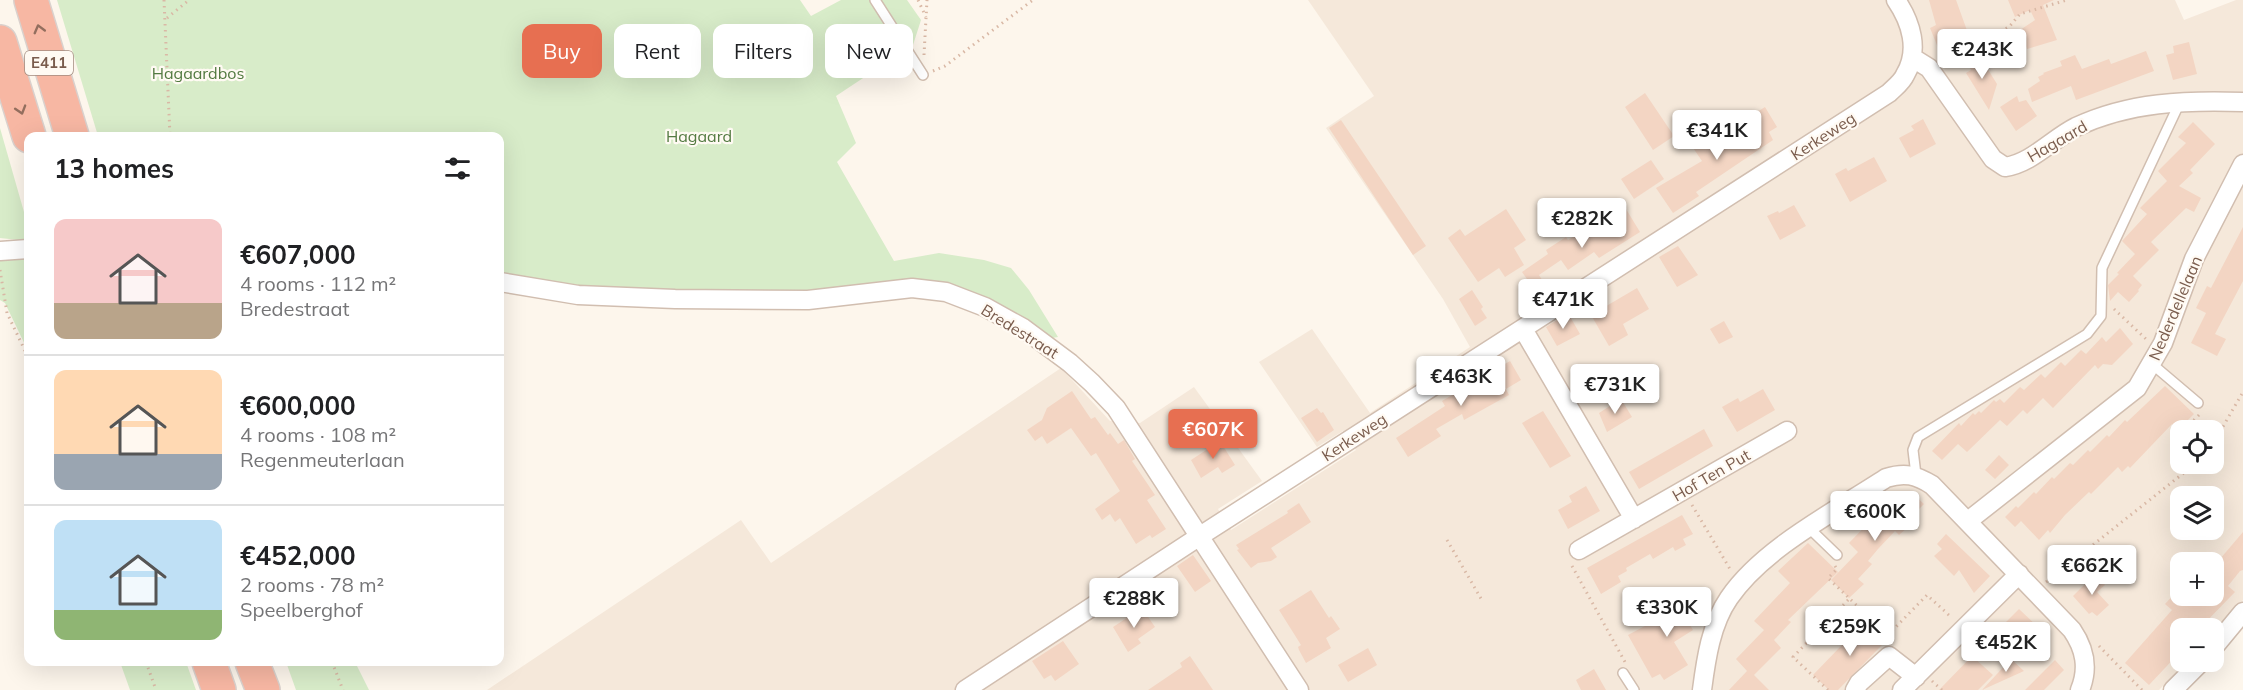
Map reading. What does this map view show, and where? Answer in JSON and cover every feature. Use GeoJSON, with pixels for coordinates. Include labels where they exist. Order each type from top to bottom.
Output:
{"type":"FeatureCollection","features":[{"type":"Feature","properties":{"kind":"highway","name":"E411"},"geometry":{"type":"LineString","coordinates":[[31,0],[71,132]]}},
{"type":"Feature","properties":{"kind":"highway","name":"E411"},"geometry":{"type":"LineString","coordinates":[[0,42],[28,132]]}},
{"type":"Feature","properties":{"kind":"highway"},"geometry":{"type":"LineString","coordinates":[[210,666],[219,690]]}},
{"type":"Feature","properties":{"kind":"highway"},"geometry":{"type":"LineString","coordinates":[[254,666],[263,690]]}},
{"type":"Feature","properties":{"kind":"street"},"geometry":{"type":"LineString","coordinates":[[1896,0],[1904,11],[1913,36],[1918,61]]}},
{"type":"Feature","properties":{"kind":"street","name":"Hagaard"},"geometry":{"type":"LineString","coordinates":[[1918,61],[1929,68],[1993,159],[2005,167],[2016,165],[2074,128],[2102,116],[2130,108],[2180,102],[2243,102]]}},
{"type":"Feature","properties":{"kind":"street","name":"Kerkeweg"},"geometry":{"type":"LineString","coordinates":[[965,690],[1200,536],[1889,93],[1918,61]]}},
{"type":"Feature","properties":{"kind":"street","name":"Nederdellelaan"},"geometry":{"type":"LineString","coordinates":[[1968,521],[2137,388],[2155,357],[2194,260],[2243,164]]}},
{"type":"Feature","properties":{"kind":"street"},"geometry":{"type":"LineString","coordinates":[[0,251],[24,249]]}},
{"type":"Feature","properties":{"kind":"street","name":"Bredestraat"},"geometry":{"type":"LineString","coordinates":[[504,283],[578,295],[675,299],[808,300],[912,288],[946,292],[985,307],[1023,328],[1055,351],[1092,383],[1116,408],[1299,690]]}},
{"type":"Feature","properties":{"kind":"street"},"geometry":{"type":"LineString","coordinates":[[1523,329],[1634,519]]}},
{"type":"Feature","properties":{"kind":"street","name":"Hof Ten Put"},"geometry":{"type":"LineString","coordinates":[[1575,556],[1634,519],[1787,431]]}},
{"type":"Feature","properties":{"kind":"street"},"geometry":{"type":"LineString","coordinates":[[1702,690],[1705,663],[1714,629],[1728,599],[1747,575],[1767,556],[1886,478],[1898,474],[1916,475],[1932,485],[2072,630],[2082,644],[2085,661],[2080,690]]}},
{"type":"Feature","properties":{"kind":"street"},"geometry":{"type":"LineString","coordinates":[[1902,690],[2019,574]]}},
{"type":"Feature","properties":{"kind":"street"},"geometry":{"type":"LineString","coordinates":[[2224,635],[2243,612]]}},
{"type":"Feature","properties":{"kind":"street"},"geometry":{"type":"LineString","coordinates":[[1855,690],[1859,683],[1889,656],[1916,676]]}},
{"type":"Feature","properties":{"kind":"street"},"geometry":{"type":"LineString","coordinates":[[2173,690],[2191,672]]}},
{"type":"Feature","properties":{"kind":"lane"},"geometry":{"type":"LineString","coordinates":[[875,0],[923,75]]}},
{"type":"Feature","properties":{"kind":"lane"},"geometry":{"type":"LineString","coordinates":[[1916,475],[1913,450],[1918,437],[2087,334],[2101,316],[2102,268],[2180,102]]}},
{"type":"Feature","properties":{"kind":"lane"},"geometry":{"type":"LineString","coordinates":[[2155,357],[2198,403]]}},
{"type":"Feature","properties":{"kind":"lane"},"geometry":{"type":"LineString","coordinates":[[1809,528],[1837,555]]}},
{"type":"Feature","properties":{"kind":"lane"},"geometry":{"type":"LineString","coordinates":[[1623,673],[1634,690]]}},
{"type":"Feature","properties":{"kind":"path"},"geometry":{"type":"LineString","coordinates":[[164,0],[170,132]]}},
{"type":"Feature","properties":{"kind":"path"},"geometry":{"type":"LineString","coordinates":[[166,18],[189,0]]}},
{"type":"Feature","properties":{"kind":"path"},"geometry":{"type":"LineString","coordinates":[[918,0],[927,18]]}},
{"type":"Feature","properties":{"kind":"path"},"geometry":{"type":"LineString","coordinates":[[927,0],[923,75],[945,66],[1033,0]]}},
{"type":"Feature","properties":{"kind":"path"},"geometry":{"type":"LineString","coordinates":[[1918,61],[2009,27],[2020,14],[2067,0]]}},
{"type":"Feature","properties":{"kind":"path"},"geometry":{"type":"LineString","coordinates":[[0,270],[7,313],[24,349]]}},
{"type":"Feature","properties":{"kind":"path"},"geometry":{"type":"LineString","coordinates":[[2128,322],[2155,357]]}},
{"type":"Feature","properties":{"kind":"path"},"geometry":{"type":"LineString","coordinates":[[2224,425],[2243,392]]}},
{"type":"Feature","properties":{"kind":"path"},"geometry":{"type":"LineString","coordinates":[[2194,420],[2202,411],[2198,403]]}},
{"type":"Feature","properties":{"kind":"path"},"geometry":{"type":"LineString","coordinates":[[2035,591],[2181,474]]}},
{"type":"Feature","properties":{"kind":"path"},"geometry":{"type":"LineString","coordinates":[[1684,490],[1725,561]]}},
{"type":"Feature","properties":{"kind":"path"},"geometry":{"type":"LineString","coordinates":[[1447,540],[1483,602]]}},
{"type":"Feature","properties":{"kind":"path"},"geometry":{"type":"LineString","coordinates":[[1837,555],[1835,566],[1837,568],[1828,578],[1893,639],[1889,656]]}},
{"type":"Feature","properties":{"kind":"path"},"geometry":{"type":"LineString","coordinates":[[1575,556],[1625,659],[1623,673]]}},
{"type":"Feature","properties":{"kind":"path"},"geometry":{"type":"LineString","coordinates":[[1888,634],[1928,595],[1964,629]]}},
{"type":"Feature","properties":{"kind":"path"},"geometry":{"type":"LineString","coordinates":[[1828,690],[1793,657],[1849,599]]}},
{"type":"Feature","properties":{"kind":"path"},"geometry":{"type":"LineString","coordinates":[[2072,630],[2091,638],[2142,690]]}},
{"type":"Feature","properties":{"kind":"path"},"geometry":{"type":"LineString","coordinates":[[147,666],[156,690]]}},
{"type":"Feature","properties":{"kind":"path"},"geometry":{"type":"LineString","coordinates":[[334,666],[343,690]]}},
{"type":"Feature","properties":{"kind":"shaded area"},"geometry":{"type":"Polygon","coordinates":[[[1308,0],[2175,0],[2184,20],[2236,0],[2243,0],[2243,600],[2224,621],[2224,618],[2170,618],[2170,672],[2176,672],[2159,690],[487,690],[741,520],[771,563],[1061,368],[1110,421],[1140,423],[1194,387],[1262,481],[1218,509],[1231,530],[1356,450],[1343,431],[1317,447],[1259,362],[1312,329],[1370,413],[1470,347],[1443,299],[1326,128],[1374,96],[1308,0]]]}},
{"type":"Feature","properties":{"kind":"green space","name":"Hagaard"},"geometry":{"type":"Polygon","coordinates":[[[57,0],[800,0],[811,16],[841,0],[907,0],[921,20],[913,45],[913,24],[825,24],[825,78],[863,78],[836,96],[856,143],[837,162],[894,261],[939,253],[984,260],[1011,268],[1029,290],[1058,337],[1046,339],[947,285],[808,296],[576,287],[504,276],[504,132],[97,132],[57,0]]]}},
{"type":"Feature","properties":{"kind":"green space"},"geometry":{"type":"Polygon","coordinates":[[[0,128],[24,212],[24,241],[0,238],[0,128]]]}},
{"type":"Feature","properties":{"kind":"green space"},"geometry":{"type":"Polygon","coordinates":[[[0,258],[24,259],[24,343],[5,303],[0,300],[0,258]]]}},
{"type":"Feature","properties":{"kind":"green space"},"geometry":{"type":"Polygon","coordinates":[[[121,666],[187,666],[196,690],[130,690],[121,666]]]}},
{"type":"Feature","properties":{"kind":"green space"},"geometry":{"type":"Polygon","coordinates":[[[287,666],[357,666],[369,690],[296,690],[287,666]]]}},
{"type":"Feature","properties":{"kind":"building"},"geometry":{"type":"Polygon","coordinates":[[[1929,0],[1956,0],[1969,36],[1939,50],[1930,28],[1936,25],[1929,0]]]}},
{"type":"Feature","properties":{"kind":"building"},"geometry":{"type":"Polygon","coordinates":[[[2008,0],[2054,0],[2043,5],[2057,40],[2027,49],[2020,30],[2035,20],[2030,10],[2015,17],[2008,0]]]}},
{"type":"Feature","properties":{"kind":"building"},"geometry":{"type":"Polygon","coordinates":[[[2189,42],[2197,74],[2173,80],[2166,55],[2174,53],[2173,46],[2189,42]]]}},
{"type":"Feature","properties":{"kind":"building"},"geometry":{"type":"Polygon","coordinates":[[[2146,51],[2154,71],[2076,100],[2071,86],[2032,102],[2028,89],[2040,81],[2038,77],[2043,73],[2062,66],[2060,61],[2075,55],[2082,69],[2109,59],[2111,64],[2146,51]]]}},
{"type":"Feature","properties":{"kind":"building"},"geometry":{"type":"Polygon","coordinates":[[[1979,55],[1997,84],[1989,110],[1966,73],[1971,70],[1967,63],[1979,55]]]}},
{"type":"Feature","properties":{"kind":"building"},"geometry":{"type":"Polygon","coordinates":[[[1645,93],[1674,136],[1653,150],[1625,107],[1645,93]]]}},
{"type":"Feature","properties":{"kind":"building"},"geometry":{"type":"Polygon","coordinates":[[[2017,96],[2019,102],[2026,100],[2037,116],[2016,131],[2000,107],[2017,96]]]}},
{"type":"Feature","properties":{"kind":"building"},"geometry":{"type":"Polygon","coordinates":[[[1765,107],[1777,127],[1769,132],[1773,140],[1696,192],[1699,196],[1673,213],[1656,188],[1702,161],[1687,139],[1697,131],[1714,155],[1738,139],[1736,136],[1749,127],[1744,120],[1765,107]]]}},
{"type":"Feature","properties":{"kind":"building"},"geometry":{"type":"Polygon","coordinates":[[[1923,119],[1936,144],[1910,158],[1899,138],[1914,130],[1911,126],[1923,119]]]}},
{"type":"Feature","properties":{"kind":"building"},"geometry":{"type":"Polygon","coordinates":[[[1341,120],[1426,246],[1413,255],[1329,128],[1341,120]]]}},
{"type":"Feature","properties":{"kind":"building"},"geometry":{"type":"Polygon","coordinates":[[[2193,122],[2215,144],[2190,170],[2193,173],[2179,186],[2201,198],[2194,212],[2186,208],[2151,242],[2159,250],[2133,276],[2142,285],[2139,291],[2129,302],[2118,292],[2110,301],[2108,285],[2135,254],[2122,241],[2147,214],[2140,208],[2167,181],[2158,171],[2186,143],[2178,137],[2193,122]]]}},
{"type":"Feature","properties":{"kind":"building"},"geometry":{"type":"Polygon","coordinates":[[[1874,157],[1887,181],[1850,202],[1835,174],[1846,168],[1848,171],[1874,157]]]}},
{"type":"Feature","properties":{"kind":"building"},"geometry":{"type":"Polygon","coordinates":[[[1651,160],[1664,179],[1634,199],[1621,179],[1651,160]]]}},
{"type":"Feature","properties":{"kind":"building"},"geometry":{"type":"Polygon","coordinates":[[[1794,205],[1806,226],[1780,240],[1767,216],[1794,205]]]}},
{"type":"Feature","properties":{"kind":"building"},"geometry":{"type":"Polygon","coordinates":[[[1506,209],[1526,240],[1514,248],[1524,265],[1505,277],[1499,268],[1478,282],[1448,238],[1460,229],[1465,236],[1506,209]]]}},
{"type":"Feature","properties":{"kind":"building"},"geometry":{"type":"Polygon","coordinates":[[[1626,209],[1640,232],[1599,258],[1594,252],[1568,270],[1561,260],[1539,275],[1552,296],[1543,302],[1522,272],[1548,254],[1546,250],[1566,237],[1568,240],[1593,224],[1596,228],[1626,209]]]}},
{"type":"Feature","properties":{"kind":"building"},"geometry":{"type":"Polygon","coordinates":[[[2243,227],[2243,281],[2215,334],[2226,339],[2217,356],[2191,343],[2206,313],[2196,308],[2207,286],[2211,288],[2243,227]]]}},
{"type":"Feature","properties":{"kind":"building"},"geometry":{"type":"Polygon","coordinates":[[[1678,246],[1698,275],[1677,287],[1659,257],[1678,246]]]}},
{"type":"Feature","properties":{"kind":"building"},"geometry":{"type":"Polygon","coordinates":[[[1637,288],[1649,309],[1623,324],[1628,335],[1609,346],[1591,315],[1637,288]]]}},
{"type":"Feature","properties":{"kind":"building"},"geometry":{"type":"Polygon","coordinates":[[[1472,290],[1487,318],[1475,326],[1459,299],[1472,290]]]}},
{"type":"Feature","properties":{"kind":"building"},"geometry":{"type":"Polygon","coordinates":[[[1568,313],[1580,334],[1557,346],[1546,327],[1568,313]]]}},
{"type":"Feature","properties":{"kind":"building"},"geometry":{"type":"Polygon","coordinates":[[[1724,321],[1733,337],[1719,344],[1710,329],[1724,321]]]}},
{"type":"Feature","properties":{"kind":"building"},"geometry":{"type":"Polygon","coordinates":[[[2120,328],[2133,344],[2112,365],[2103,364],[2098,369],[2095,365],[2053,408],[2043,398],[2027,414],[2023,410],[2007,426],[2000,420],[1967,452],[1958,444],[1942,460],[1932,451],[1959,423],[1961,426],[1973,413],[1975,415],[1979,411],[1981,413],[1994,400],[1996,402],[2000,399],[2004,403],[2020,387],[2024,390],[2041,374],[2045,378],[2061,362],[2065,366],[2081,350],[2086,354],[2102,337],[2106,342],[2120,328]]]}},
{"type":"Feature","properties":{"kind":"building"},"geometry":{"type":"Polygon","coordinates":[[[1510,361],[1521,380],[1506,389],[1509,395],[1464,420],[1462,414],[1436,429],[1441,436],[1408,457],[1396,438],[1445,406],[1442,401],[1510,361]]]}},
{"type":"Feature","properties":{"kind":"building"},"geometry":{"type":"Polygon","coordinates":[[[2165,386],[2194,414],[2188,420],[2170,420],[2170,426],[2130,468],[2128,466],[2122,472],[2118,467],[2091,494],[2089,492],[2065,515],[2050,533],[2048,530],[2039,540],[2021,521],[2015,527],[2005,517],[2034,492],[2036,494],[2070,463],[2073,465],[2107,435],[2109,437],[2125,420],[2127,422],[2165,386]]]}},
{"type":"Feature","properties":{"kind":"building"},"geometry":{"type":"Polygon","coordinates":[[[1763,389],[1775,410],[1737,432],[1722,407],[1738,398],[1740,402],[1763,389]]]}},
{"type":"Feature","properties":{"kind":"building"},"geometry":{"type":"Polygon","coordinates":[[[1072,391],[1091,419],[1095,417],[1118,444],[1124,440],[1135,459],[1132,461],[1155,495],[1147,500],[1166,529],[1152,538],[1150,535],[1136,544],[1120,518],[1115,522],[1110,514],[1102,520],[1095,509],[1120,491],[1096,453],[1091,456],[1071,428],[1047,444],[1042,436],[1035,441],[1027,430],[1042,420],[1047,408],[1072,391]]]}},
{"type":"Feature","properties":{"kind":"building"},"geometry":{"type":"Polygon","coordinates":[[[1621,399],[1632,417],[1607,432],[1599,413],[1621,399]]]}},
{"type":"Feature","properties":{"kind":"building"},"geometry":{"type":"Polygon","coordinates":[[[1317,408],[1321,413],[1323,412],[1334,430],[1317,442],[1301,418],[1317,408]]]}},
{"type":"Feature","properties":{"kind":"building"},"geometry":{"type":"Polygon","coordinates":[[[1543,411],[1571,456],[1550,468],[1522,423],[1543,411]]]}},
{"type":"Feature","properties":{"kind":"building"},"geometry":{"type":"Polygon","coordinates":[[[1704,429],[1713,446],[1639,489],[1629,472],[1704,429]]]}},
{"type":"Feature","properties":{"kind":"building"},"geometry":{"type":"Polygon","coordinates":[[[1220,441],[1235,465],[1222,473],[1218,467],[1201,478],[1191,460],[1220,441]]]}},
{"type":"Feature","properties":{"kind":"building"},"geometry":{"type":"Polygon","coordinates":[[[1999,455],[2009,465],[1995,479],[1985,470],[1999,455]]]}},
{"type":"Feature","properties":{"kind":"building"},"geometry":{"type":"Polygon","coordinates":[[[1586,486],[1600,511],[1568,529],[1558,510],[1572,502],[1569,496],[1586,486]]]}},
{"type":"Feature","properties":{"kind":"building"},"geometry":{"type":"Polygon","coordinates":[[[1910,491],[1924,504],[1913,515],[1917,519],[1899,535],[1895,531],[1878,549],[1868,561],[1872,564],[1858,579],[1864,584],[1849,598],[1831,580],[1858,552],[1849,543],[1877,514],[1883,519],[1910,491]]]}},
{"type":"Feature","properties":{"kind":"building"},"geometry":{"type":"Polygon","coordinates":[[[1299,503],[1311,522],[1271,548],[1277,557],[1271,561],[1258,563],[1251,568],[1237,550],[1239,549],[1236,545],[1288,513],[1287,511],[1299,503]]]}},
{"type":"Feature","properties":{"kind":"building"},"geometry":{"type":"Polygon","coordinates":[[[1682,515],[1693,534],[1683,539],[1686,545],[1675,551],[1673,547],[1653,559],[1650,554],[1626,568],[1627,571],[1618,576],[1621,582],[1601,594],[1587,568],[1682,515]]]}},
{"type":"Feature","properties":{"kind":"building"},"geometry":{"type":"Polygon","coordinates":[[[2243,532],[2243,570],[2228,586],[2235,592],[2224,603],[2224,554],[2243,532]]]}},
{"type":"Feature","properties":{"kind":"building"},"geometry":{"type":"Polygon","coordinates":[[[1946,534],[1990,576],[1974,593],[1959,570],[1954,576],[1934,556],[1942,549],[1937,544],[1946,534]]]}},
{"type":"Feature","properties":{"kind":"building"},"geometry":{"type":"Polygon","coordinates":[[[1808,543],[1838,572],[1788,620],[1791,622],[1774,640],[1781,648],[1754,675],[1769,690],[1729,690],[1747,671],[1736,659],[1764,630],[1754,621],[1790,583],[1778,571],[1808,543]]]}},
{"type":"Feature","properties":{"kind":"building"},"geometry":{"type":"Polygon","coordinates":[[[1193,555],[1211,581],[1195,592],[1177,566],[1193,555]]]}},
{"type":"Feature","properties":{"kind":"building"},"geometry":{"type":"Polygon","coordinates":[[[2095,574],[2105,585],[2097,592],[2109,605],[2097,616],[2092,612],[2089,614],[2073,596],[2095,574]]]}},
{"type":"Feature","properties":{"kind":"building"},"geometry":{"type":"Polygon","coordinates":[[[1696,588],[1706,604],[1694,611],[1699,620],[1690,625],[1693,630],[1674,642],[1688,665],[1664,680],[1660,674],[1652,678],[1628,635],[1688,603],[1684,595],[1696,588]]]}},
{"type":"Feature","properties":{"kind":"building"},"geometry":{"type":"Polygon","coordinates":[[[1311,590],[1329,618],[1331,616],[1340,629],[1326,638],[1331,648],[1306,663],[1298,647],[1301,645],[1279,610],[1311,590]]]}},
{"type":"Feature","properties":{"kind":"building"},"geometry":{"type":"Polygon","coordinates":[[[2170,599],[2170,606],[2221,606],[2210,618],[2170,618],[2170,663],[2149,685],[2125,663],[2172,610],[2165,604],[2170,599]]]}},
{"type":"Feature","properties":{"kind":"building"},"geometry":{"type":"Polygon","coordinates":[[[1142,608],[1155,627],[1138,639],[1141,643],[1128,652],[1113,627],[1142,608]]]}},
{"type":"Feature","properties":{"kind":"building"},"geometry":{"type":"Polygon","coordinates":[[[2019,609],[2038,627],[2013,651],[1994,634],[2019,609]]]}},
{"type":"Feature","properties":{"kind":"building"},"geometry":{"type":"Polygon","coordinates":[[[1867,619],[1885,637],[1880,643],[1882,645],[1838,690],[1829,690],[1813,675],[1867,619]]]}},
{"type":"Feature","properties":{"kind":"building"},"geometry":{"type":"Polygon","coordinates":[[[1063,641],[1079,664],[1055,681],[1051,675],[1044,679],[1032,661],[1063,641]]]}},
{"type":"Feature","properties":{"kind":"building"},"geometry":{"type":"Polygon","coordinates":[[[1368,648],[1377,665],[1348,682],[1338,665],[1368,648]]]}},
{"type":"Feature","properties":{"kind":"building"},"geometry":{"type":"Polygon","coordinates":[[[1190,656],[1213,690],[1148,690],[1182,667],[1180,663],[1190,656]]]}},
{"type":"Feature","properties":{"kind":"building"},"geometry":{"type":"Polygon","coordinates":[[[1972,656],[1993,675],[1978,690],[1939,690],[1972,656]]]}},
{"type":"Feature","properties":{"kind":"building"},"geometry":{"type":"Polygon","coordinates":[[[2011,659],[2024,671],[1982,690],[2011,659]]]}},
{"type":"Feature","properties":{"kind":"building"},"geometry":{"type":"Polygon","coordinates":[[[2055,660],[2064,670],[2044,690],[2025,690],[2055,660]]]}},
{"type":"Feature","properties":{"kind":"building"},"geometry":{"type":"Polygon","coordinates":[[[1594,669],[1606,690],[1581,690],[1576,680],[1594,669]]]}},
{"type":"Feature","properties":{"kind":"park label","name":"Hagaardbos"},"geometry":{"type":"Point","coordinates":[198,73]}}]}
